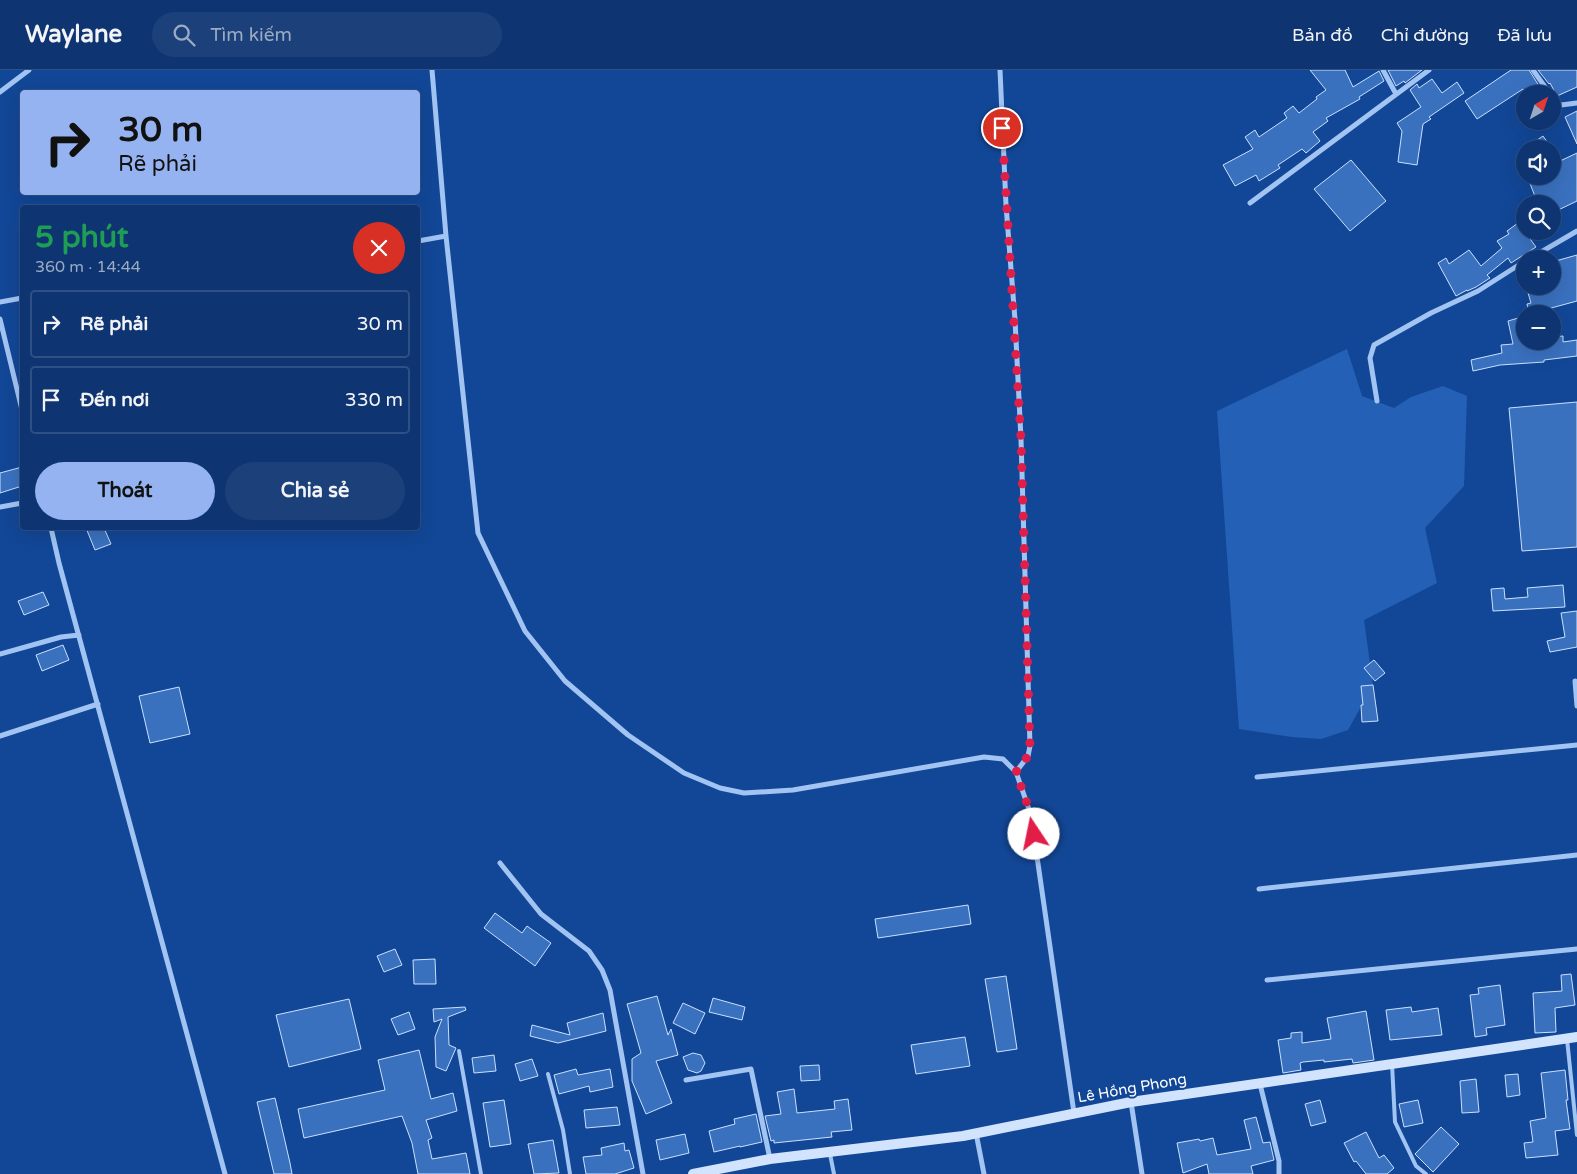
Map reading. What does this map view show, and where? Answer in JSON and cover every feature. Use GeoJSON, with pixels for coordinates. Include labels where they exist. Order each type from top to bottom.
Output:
{"type":"FeatureCollection","features":[{"type":"Feature","properties":{"kind":"street"},"geometry":{"type":"LineString","coordinates":[[0,92],[29,70]]}},
{"type":"Feature","properties":{"kind":"street"},"geometry":{"type":"LineString","coordinates":[[432,70],[446,236],[478,533],[525,631],[565,681],[628,735],[684,773],[720,788],[744,793],[792,790],[984,757],[1003,759],[1016,772],[1031,815],[1074,1113]]}},
{"type":"Feature","properties":{"kind":"street"},"geometry":{"type":"LineString","coordinates":[[1000,70],[1006,205],[1015,320],[1021,439],[1030,746],[1028,756],[1016,772]]}},
{"type":"Feature","properties":{"kind":"street"},"geometry":{"type":"LineString","coordinates":[[1383,70],[1396,94]]}},
{"type":"Feature","properties":{"kind":"street"},"geometry":{"type":"LineString","coordinates":[[1250,203],[1429,70]]}},
{"type":"Feature","properties":{"kind":"street"},"geometry":{"type":"LineString","coordinates":[[1533,70],[1544,85]]}},
{"type":"Feature","properties":{"kind":"street"},"geometry":{"type":"LineString","coordinates":[[1561,105],[1577,103]]}},
{"type":"Feature","properties":{"kind":"street"},"geometry":{"type":"LineString","coordinates":[[1544,250],[1577,231]]}},
{"type":"Feature","properties":{"kind":"street"},"geometry":{"type":"LineString","coordinates":[[420,241],[446,236]]}},
{"type":"Feature","properties":{"kind":"street"},"geometry":{"type":"LineString","coordinates":[[1377,401],[1370,358],[1374,345],[1431,313],[1478,291],[1516,267]]}},
{"type":"Feature","properties":{"kind":"street"},"geometry":{"type":"LineString","coordinates":[[0,302],[20,298]]}},
{"type":"Feature","properties":{"kind":"street"},"geometry":{"type":"LineString","coordinates":[[0,319],[20,402]]}},
{"type":"Feature","properties":{"kind":"street"},"geometry":{"type":"LineString","coordinates":[[0,507],[20,503]]}},
{"type":"Feature","properties":{"kind":"street"},"geometry":{"type":"LineString","coordinates":[[52,530],[225,1174]]}},
{"type":"Feature","properties":{"kind":"street"},"geometry":{"type":"LineString","coordinates":[[0,654],[61,637],[79,634]]}},
{"type":"Feature","properties":{"kind":"street"},"geometry":{"type":"LineString","coordinates":[[1574,681],[1577,706]]}},
{"type":"Feature","properties":{"kind":"street"},"geometry":{"type":"LineString","coordinates":[[0,736],[98,704]]}},
{"type":"Feature","properties":{"kind":"street"},"geometry":{"type":"LineString","coordinates":[[1256,777],[1577,745]]}},
{"type":"Feature","properties":{"kind":"street"},"geometry":{"type":"LineString","coordinates":[[1259,889],[1577,855]]}},
{"type":"Feature","properties":{"kind":"street"},"geometry":{"type":"LineString","coordinates":[[500,863],[541,914],[589,951],[602,970],[610,990],[643,1174]]}},
{"type":"Feature","properties":{"kind":"street"},"geometry":{"type":"LineString","coordinates":[[1267,980],[1577,949]]}},
{"type":"Feature","properties":{"kind":"street","name":"Lê Hồng Phong"},"geometry":{"type":"LineString","coordinates":[[693,1174],[770,1159],[976,1133],[1131,1102],[1572,1038]]}},
{"type":"Feature","properties":{"kind":"street"},"geometry":{"type":"LineString","coordinates":[[686,1080],[750,1068],[770,1159]]}},
{"type":"Feature","properties":{"kind":"street"},"geometry":{"type":"LineString","coordinates":[[1260,1083],[1278,1161],[1279,1174]]}},
{"type":"Feature","properties":{"kind":"street"},"geometry":{"type":"LineString","coordinates":[[1131,1102],[1142,1174]]}},
{"type":"Feature","properties":{"kind":"street"},"geometry":{"type":"LineString","coordinates":[[976,1133],[984,1174]]}},
{"type":"Feature","properties":{"kind":"lane"},"geometry":{"type":"LineString","coordinates":[[1572,1038],[1577,1135]]}},
{"type":"Feature","properties":{"kind":"lane"},"geometry":{"type":"LineString","coordinates":[[459,1052],[481,1174]]}},
{"type":"Feature","properties":{"kind":"lane"},"geometry":{"type":"LineString","coordinates":[[1392,1064],[1395,1122],[1416,1166],[1426,1174]]}},
{"type":"Feature","properties":{"kind":"lane"},"geometry":{"type":"LineString","coordinates":[[548,1074],[563,1130],[570,1174]]}},
{"type":"Feature","properties":{"kind":"lane"},"geometry":{"type":"LineString","coordinates":[[830,1152],[834,1174]]}},
{"type":"Feature","properties":{"kind":"shaded area"},"geometry":{"type":"Polygon","coordinates":[[[1347,349],[1362,396],[1394,408],[1411,397],[1443,386],[1467,396],[1464,486],[1425,528],[1437,583],[1364,620],[1373,685],[1348,730],[1321,739],[1292,737],[1239,729],[1217,411],[1347,349]]]}},
{"type":"Feature","properties":{"kind":"building"},"geometry":{"type":"Polygon","coordinates":[[[1310,70],[1345,70],[1353,87],[1379,71],[1384,81],[1359,97],[1360,99],[1326,118],[1328,121],[1313,132],[1320,141],[1306,153],[1302,149],[1278,165],[1280,168],[1259,181],[1256,175],[1235,186],[1223,165],[1253,149],[1245,137],[1255,130],[1259,137],[1287,118],[1284,113],[1293,106],[1299,113],[1326,90],[1310,70]]]}},
{"type":"Feature","properties":{"kind":"building"},"geometry":{"type":"Polygon","coordinates":[[[1388,70],[1422,70],[1405,83],[1404,81],[1396,86],[1388,70]]]}},
{"type":"Feature","properties":{"kind":"building"},"geometry":{"type":"Polygon","coordinates":[[[1511,70],[1529,70],[1538,85],[1516,85],[1516,94],[1477,119],[1465,101],[1511,70]]]}},
{"type":"Feature","properties":{"kind":"building"},"geometry":{"type":"Polygon","coordinates":[[[1538,70],[1577,70],[1577,87],[1561,94],[1561,85],[1549,84],[1538,70]]]}},
{"type":"Feature","properties":{"kind":"building"},"geometry":{"type":"Polygon","coordinates":[[[1432,79],[1442,93],[1457,82],[1464,93],[1429,117],[1431,119],[1423,124],[1417,165],[1398,162],[1402,131],[1397,123],[1421,107],[1410,90],[1417,84],[1419,88],[1432,79]]]}},
{"type":"Feature","properties":{"kind":"building"},"geometry":{"type":"Polygon","coordinates":[[[1577,111],[1577,144],[1565,117],[1577,111]]]}},
{"type":"Feature","properties":{"kind":"building"},"geometry":{"type":"Polygon","coordinates":[[[1543,136],[1546,140],[1537,140],[1543,136]]]}},
{"type":"Feature","properties":{"kind":"building"},"geometry":{"type":"Polygon","coordinates":[[[1577,153],[1577,201],[1561,209],[1561,195],[1534,195],[1531,185],[1561,185],[1561,161],[1577,153]]]}},
{"type":"Feature","properties":{"kind":"building"},"geometry":{"type":"Polygon","coordinates":[[[1351,160],[1386,201],[1350,231],[1314,189],[1351,160]]]}},
{"type":"Feature","properties":{"kind":"building"},"geometry":{"type":"Polygon","coordinates":[[[1516,224],[1516,240],[1531,240],[1536,247],[1531,250],[1516,250],[1516,260],[1511,263],[1508,258],[1487,275],[1490,278],[1456,296],[1438,263],[1446,258],[1449,264],[1469,250],[1481,266],[1502,248],[1497,241],[1509,234],[1507,231],[1516,224]]]}},
{"type":"Feature","properties":{"kind":"building"},"geometry":{"type":"Polygon","coordinates":[[[1577,255],[1577,301],[1561,305],[1527,305],[1531,303],[1529,295],[1561,295],[1561,259],[1577,255]]]}},
{"type":"Feature","properties":{"kind":"building"},"geometry":{"type":"Polygon","coordinates":[[[1516,319],[1516,350],[1561,350],[1561,336],[1563,336],[1563,342],[1577,340],[1577,356],[1544,360],[1544,362],[1500,365],[1473,371],[1471,360],[1502,353],[1501,345],[1513,344],[1508,321],[1516,319]]]}},
{"type":"Feature","properties":{"kind":"building"},"geometry":{"type":"Polygon","coordinates":[[[1577,402],[1577,547],[1522,551],[1509,408],[1577,402]]]}},
{"type":"Feature","properties":{"kind":"building"},"geometry":{"type":"Polygon","coordinates":[[[20,468],[20,487],[0,493],[0,473],[20,468]]]}},
{"type":"Feature","properties":{"kind":"building"},"geometry":{"type":"Polygon","coordinates":[[[87,530],[105,530],[111,544],[95,550],[87,530]]]}},
{"type":"Feature","properties":{"kind":"building"},"geometry":{"type":"Polygon","coordinates":[[[1563,585],[1565,607],[1493,611],[1491,589],[1504,588],[1505,599],[1528,597],[1527,588],[1563,585]]]}},
{"type":"Feature","properties":{"kind":"building"},"geometry":{"type":"Polygon","coordinates":[[[43,592],[49,605],[24,615],[18,601],[43,592]]]}},
{"type":"Feature","properties":{"kind":"building"},"geometry":{"type":"Polygon","coordinates":[[[1577,611],[1577,647],[1550,652],[1547,641],[1565,637],[1561,613],[1577,611]]]}},
{"type":"Feature","properties":{"kind":"building"},"geometry":{"type":"Polygon","coordinates":[[[63,645],[69,660],[42,671],[36,655],[63,645]]]}},
{"type":"Feature","properties":{"kind":"building"},"geometry":{"type":"Polygon","coordinates":[[[1374,660],[1385,673],[1375,681],[1364,668],[1374,660]]]}},
{"type":"Feature","properties":{"kind":"building"},"geometry":{"type":"Polygon","coordinates":[[[1373,685],[1378,721],[1362,722],[1361,686],[1373,685]]]}},
{"type":"Feature","properties":{"kind":"building"},"geometry":{"type":"Polygon","coordinates":[[[179,687],[190,734],[150,743],[139,696],[179,687]]]}},
{"type":"Feature","properties":{"kind":"building"},"geometry":{"type":"Polygon","coordinates":[[[968,905],[971,924],[878,938],[875,919],[968,905]]]}},
{"type":"Feature","properties":{"kind":"building"},"geometry":{"type":"Polygon","coordinates":[[[495,913],[522,933],[527,926],[551,943],[535,966],[484,928],[495,913]]]}},
{"type":"Feature","properties":{"kind":"building"},"geometry":{"type":"Polygon","coordinates":[[[395,949],[402,965],[384,972],[377,956],[395,949]]]}},
{"type":"Feature","properties":{"kind":"building"},"geometry":{"type":"Polygon","coordinates":[[[435,959],[436,984],[414,984],[413,960],[435,959]]]}},
{"type":"Feature","properties":{"kind":"building"},"geometry":{"type":"Polygon","coordinates":[[[1571,974],[1575,1005],[1555,1008],[1556,1032],[1535,1033],[1533,993],[1562,991],[1561,975],[1571,974]]]}},
{"type":"Feature","properties":{"kind":"building"},"geometry":{"type":"Polygon","coordinates":[[[1006,976],[1017,1049],[997,1052],[985,979],[1006,976]]]}},
{"type":"Feature","properties":{"kind":"building"},"geometry":{"type":"Polygon","coordinates":[[[1500,985],[1505,1025],[1486,1028],[1487,1035],[1475,1037],[1470,995],[1479,994],[1478,988],[1500,985]]]}},
{"type":"Feature","properties":{"kind":"building"},"geometry":{"type":"Polygon","coordinates":[[[657,996],[668,1035],[671,1029],[678,1055],[656,1061],[672,1103],[646,1114],[632,1081],[632,1059],[641,1053],[627,1004],[657,996]]]}},
{"type":"Feature","properties":{"kind":"building"},"geometry":{"type":"Polygon","coordinates":[[[713,998],[745,1007],[742,1020],[709,1012],[713,998]]]}},
{"type":"Feature","properties":{"kind":"building"},"geometry":{"type":"Polygon","coordinates":[[[349,999],[361,1049],[289,1067],[276,1015],[349,999]]]}},
{"type":"Feature","properties":{"kind":"building"},"geometry":{"type":"Polygon","coordinates":[[[683,1003],[705,1013],[695,1034],[673,1023],[683,1003]]]}},
{"type":"Feature","properties":{"kind":"building"},"geometry":{"type":"Polygon","coordinates":[[[465,1007],[466,1010],[448,1017],[449,1045],[456,1048],[446,1071],[436,1067],[435,1037],[442,1019],[434,1022],[433,1009],[465,1007]]]}},
{"type":"Feature","properties":{"kind":"building"},"geometry":{"type":"Polygon","coordinates":[[[1411,1007],[1412,1012],[1438,1008],[1442,1035],[1390,1040],[1386,1010],[1411,1007]]]}},
{"type":"Feature","properties":{"kind":"building"},"geometry":{"type":"Polygon","coordinates":[[[1366,1011],[1374,1060],[1353,1063],[1352,1059],[1303,1062],[1300,1063],[1301,1070],[1283,1073],[1278,1040],[1291,1038],[1291,1033],[1302,1032],[1302,1043],[1331,1039],[1327,1018],[1366,1011]]]}},
{"type":"Feature","properties":{"kind":"building"},"geometry":{"type":"Polygon","coordinates":[[[409,1012],[415,1029],[398,1035],[391,1019],[409,1012]]]}},
{"type":"Feature","properties":{"kind":"building"},"geometry":{"type":"Polygon","coordinates":[[[603,1013],[606,1031],[558,1043],[530,1036],[532,1025],[570,1035],[567,1023],[603,1013]]]}},
{"type":"Feature","properties":{"kind":"building"},"geometry":{"type":"Polygon","coordinates":[[[965,1037],[970,1066],[916,1074],[911,1045],[965,1037]]]}},
{"type":"Feature","properties":{"kind":"building"},"geometry":{"type":"Polygon","coordinates":[[[419,1050],[431,1099],[453,1093],[457,1111],[426,1120],[432,1138],[428,1140],[432,1159],[466,1153],[470,1174],[418,1174],[412,1143],[402,1116],[304,1138],[298,1109],[385,1090],[378,1060],[419,1050]]]}},
{"type":"Feature","properties":{"kind":"building"},"geometry":{"type":"Polygon","coordinates":[[[693,1053],[701,1055],[705,1063],[701,1071],[697,1073],[688,1070],[683,1057],[693,1053]]]}},
{"type":"Feature","properties":{"kind":"building"},"geometry":{"type":"Polygon","coordinates":[[[494,1055],[496,1071],[474,1073],[472,1058],[494,1055]]]}},
{"type":"Feature","properties":{"kind":"building"},"geometry":{"type":"Polygon","coordinates":[[[532,1059],[538,1076],[520,1081],[515,1064],[532,1059]]]}},
{"type":"Feature","properties":{"kind":"building"},"geometry":{"type":"Polygon","coordinates":[[[819,1065],[820,1080],[801,1081],[800,1066],[819,1065]]]}},
{"type":"Feature","properties":{"kind":"building"},"geometry":{"type":"Polygon","coordinates":[[[576,1069],[578,1075],[610,1069],[613,1087],[590,1092],[589,1086],[559,1094],[554,1075],[576,1069]]]}},
{"type":"Feature","properties":{"kind":"building"},"geometry":{"type":"Polygon","coordinates":[[[1565,1070],[1568,1100],[1566,1100],[1570,1129],[1555,1131],[1558,1155],[1526,1158],[1524,1143],[1533,1142],[1530,1121],[1546,1118],[1541,1073],[1565,1070]]]}},
{"type":"Feature","properties":{"kind":"building"},"geometry":{"type":"Polygon","coordinates":[[[1518,1074],[1520,1095],[1507,1097],[1505,1075],[1518,1074]]]}},
{"type":"Feature","properties":{"kind":"building"},"geometry":{"type":"Polygon","coordinates":[[[1476,1079],[1479,1112],[1462,1113],[1460,1081],[1476,1079]]]}},
{"type":"Feature","properties":{"kind":"building"},"geometry":{"type":"Polygon","coordinates":[[[794,1089],[797,1113],[835,1109],[834,1101],[848,1099],[852,1130],[831,1132],[832,1137],[774,1143],[774,1140],[771,1141],[765,1116],[781,1114],[777,1092],[794,1089]]]}},
{"type":"Feature","properties":{"kind":"building"},"geometry":{"type":"Polygon","coordinates":[[[275,1098],[292,1174],[274,1174],[257,1102],[275,1098]]]}},
{"type":"Feature","properties":{"kind":"building"},"geometry":{"type":"Polygon","coordinates":[[[504,1100],[511,1144],[490,1147],[483,1103],[504,1100]]]}},
{"type":"Feature","properties":{"kind":"building"},"geometry":{"type":"Polygon","coordinates":[[[1320,1100],[1326,1122],[1311,1126],[1305,1104],[1320,1100]]]}},
{"type":"Feature","properties":{"kind":"building"},"geometry":{"type":"Polygon","coordinates":[[[1418,1100],[1423,1123],[1404,1127],[1399,1104],[1418,1100]]]}},
{"type":"Feature","properties":{"kind":"building"},"geometry":{"type":"Polygon","coordinates":[[[617,1107],[620,1125],[586,1128],[584,1110],[617,1107]]]}},
{"type":"Feature","properties":{"kind":"building"},"geometry":{"type":"Polygon","coordinates":[[[756,1114],[762,1142],[714,1152],[709,1131],[735,1124],[734,1119],[756,1114]]]}},
{"type":"Feature","properties":{"kind":"building"},"geometry":{"type":"Polygon","coordinates":[[[1256,1117],[1263,1143],[1270,1142],[1274,1160],[1251,1166],[1253,1174],[1209,1174],[1207,1164],[1183,1173],[1177,1143],[1213,1138],[1217,1155],[1251,1149],[1244,1120],[1256,1117]]]}},
{"type":"Feature","properties":{"kind":"building"},"geometry":{"type":"Polygon","coordinates":[[[1441,1127],[1459,1144],[1433,1172],[1415,1154],[1441,1127]]]}},
{"type":"Feature","properties":{"kind":"building"},"geometry":{"type":"Polygon","coordinates":[[[1366,1132],[1379,1158],[1384,1155],[1394,1168],[1387,1174],[1366,1174],[1356,1161],[1354,1162],[1344,1143],[1366,1132]]]}},
{"type":"Feature","properties":{"kind":"building"},"geometry":{"type":"Polygon","coordinates":[[[685,1134],[689,1153],[660,1160],[656,1140],[685,1134]]]}},
{"type":"Feature","properties":{"kind":"building"},"geometry":{"type":"Polygon","coordinates":[[[553,1140],[559,1173],[534,1174],[528,1144],[553,1140]]]}},
{"type":"Feature","properties":{"kind":"building"},"geometry":{"type":"Polygon","coordinates":[[[624,1143],[625,1151],[629,1150],[634,1168],[615,1174],[586,1174],[583,1157],[602,1155],[601,1148],[624,1143]]]}},
{"type":"Feature","properties":{"kind":"route"},"geometry":{"type":"LineString","coordinates":[[1002,128],[1021,439],[1030,746],[1028,756],[1016,772],[1031,815],[1034,834]]}}]}
